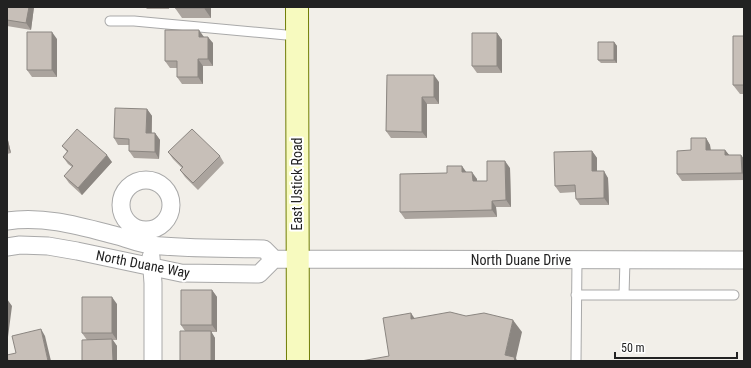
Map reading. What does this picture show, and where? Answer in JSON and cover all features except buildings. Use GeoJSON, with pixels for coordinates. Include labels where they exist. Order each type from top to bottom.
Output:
{"type":"FeatureCollection","features":[{"type":"Feature","properties":{"kind":"main road","name":"East Ustick Road"},"geometry":{"type":"LineString","coordinates":[[297,7],[298,361]]}},
{"type":"Feature","properties":{"kind":"street","name":"North Duane Way"},"geometry":{"type":"LineString","coordinates":[[7,221],[45,220],[148,238],[183,247],[264,248],[274,259],[259,274],[181,273],[48,246],[7,246]]}},
{"type":"Feature","properties":{"kind":"street"},"geometry":{"type":"LineString","coordinates":[[148,238],[153,283],[153,361]]}},
{"type":"Feature","properties":{"kind":"street"},"geometry":{"type":"LineString","coordinates":[[274,259],[298,259]]}},
{"type":"Feature","properties":{"kind":"street","name":"North Duane Drive"},"geometry":{"type":"LineString","coordinates":[[298,259],[744,260]]}},
{"type":"Feature","properties":{"kind":"lane"},"geometry":{"type":"LineString","coordinates":[[110,21],[134,21],[297,36]]}},
{"type":"Feature","properties":{"kind":"lane"},"geometry":{"type":"LineString","coordinates":[[576,361],[577,260]]}},
{"type":"Feature","properties":{"kind":"lane"},"geometry":{"type":"LineString","coordinates":[[624,260],[624,295]]}},
{"type":"Feature","properties":{"kind":"lane"},"geometry":{"type":"LineString","coordinates":[[576,295],[734,295]]}}]}
